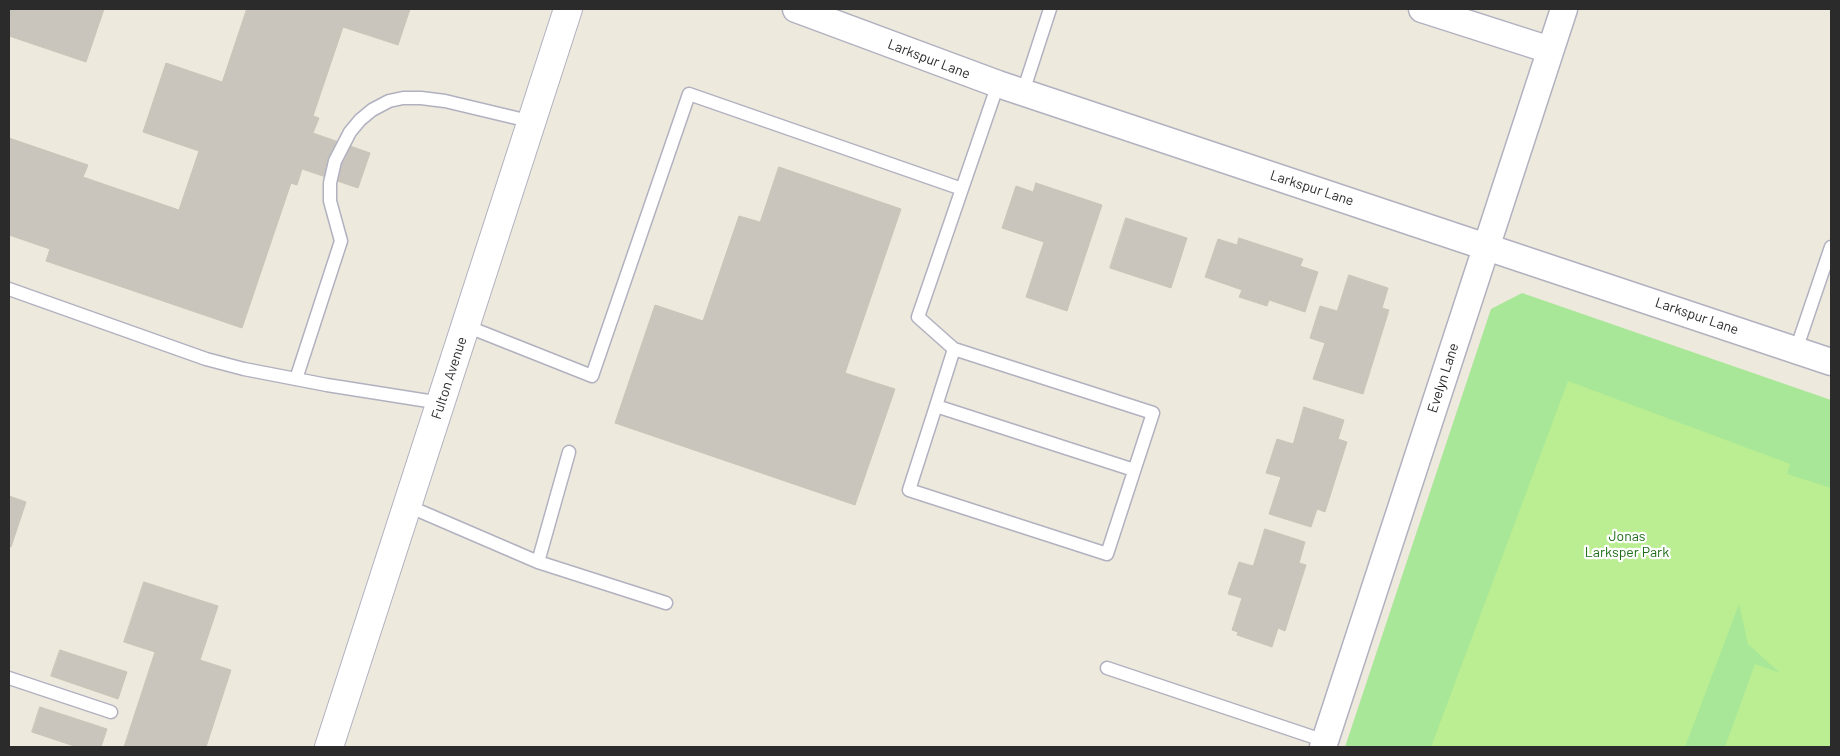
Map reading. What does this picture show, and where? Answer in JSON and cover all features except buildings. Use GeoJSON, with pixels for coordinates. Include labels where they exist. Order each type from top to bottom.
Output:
{"type":"FeatureCollection","features":[{"type":"Feature","properties":{"kind":"main road","name":"Fulton Avenue"},"geometry":{"type":"LineString","coordinates":[[330,747],[568,9]]}},
{"type":"Feature","properties":{"kind":"street","name":"Larkspur Lane"},"geometry":{"type":"LineString","coordinates":[[796,9],[998,84],[1831,362]]}},
{"type":"Feature","properties":{"kind":"street"},"geometry":{"type":"LineString","coordinates":[[1422,9],[1550,50]]}},
{"type":"Feature","properties":{"kind":"street","name":"Evelyn Lane"},"geometry":{"type":"LineString","coordinates":[[1324,744],[1564,9]]}},
{"type":"Feature","properties":{"kind":"lane"},"geometry":{"type":"LineString","coordinates":[[1023,92],[1050,9]]}},
{"type":"Feature","properties":{"kind":"lane"},"geometry":{"type":"LineString","coordinates":[[954,349],[909,490],[1107,554],[1153,413],[954,349],[918,317],[998,84]]}},
{"type":"Feature","properties":{"kind":"lane"},"geometry":{"type":"LineString","coordinates":[[466,326],[592,376],[689,94],[962,188]]}},
{"type":"Feature","properties":{"kind":"lane"},"geometry":{"type":"LineString","coordinates":[[296,379],[341,242],[330,201],[330,183],[342,146],[360,120],[372,110],[389,101],[403,98],[421,98],[445,101],[533,122]]}},
{"type":"Feature","properties":{"kind":"lane"},"geometry":{"type":"LineString","coordinates":[[1796,350],[1831,247]]}},
{"type":"Feature","properties":{"kind":"lane"},"geometry":{"type":"LineString","coordinates":[[9,290],[206,359],[244,369],[441,403]]}},
{"type":"Feature","properties":{"kind":"lane"},"geometry":{"type":"LineString","coordinates":[[936,406],[1134,470]]}},
{"type":"Feature","properties":{"kind":"lane"},"geometry":{"type":"LineString","coordinates":[[538,562],[569,452]]}},
{"type":"Feature","properties":{"kind":"lane"},"geometry":{"type":"LineString","coordinates":[[408,506],[538,562],[666,603]]}},
{"type":"Feature","properties":{"kind":"lane"},"geometry":{"type":"LineString","coordinates":[[1106,668],[1324,744]]}},
{"type":"Feature","properties":{"kind":"lane"},"geometry":{"type":"LineString","coordinates":[[9,678],[111,712]]}},
{"type":"Feature","properties":{"kind":"green space","name":"Jonas Larksper Park"},"geometry":{"type":"Polygon","coordinates":[[[1522,293],[1831,400],[1831,747],[1345,747],[1491,309],[1522,293]]]}},
{"type":"Feature","properties":{"kind":"green space","name":"Jonas Larksper Park"},"geometry":{"type":"Polygon","coordinates":[[[1568,381],[1790,464],[1787,474],[1831,488],[1831,747],[1725,747],[1755,664],[1780,673],[1748,644],[1739,604],[1685,747],[1431,747],[1568,381]]]}}]}
